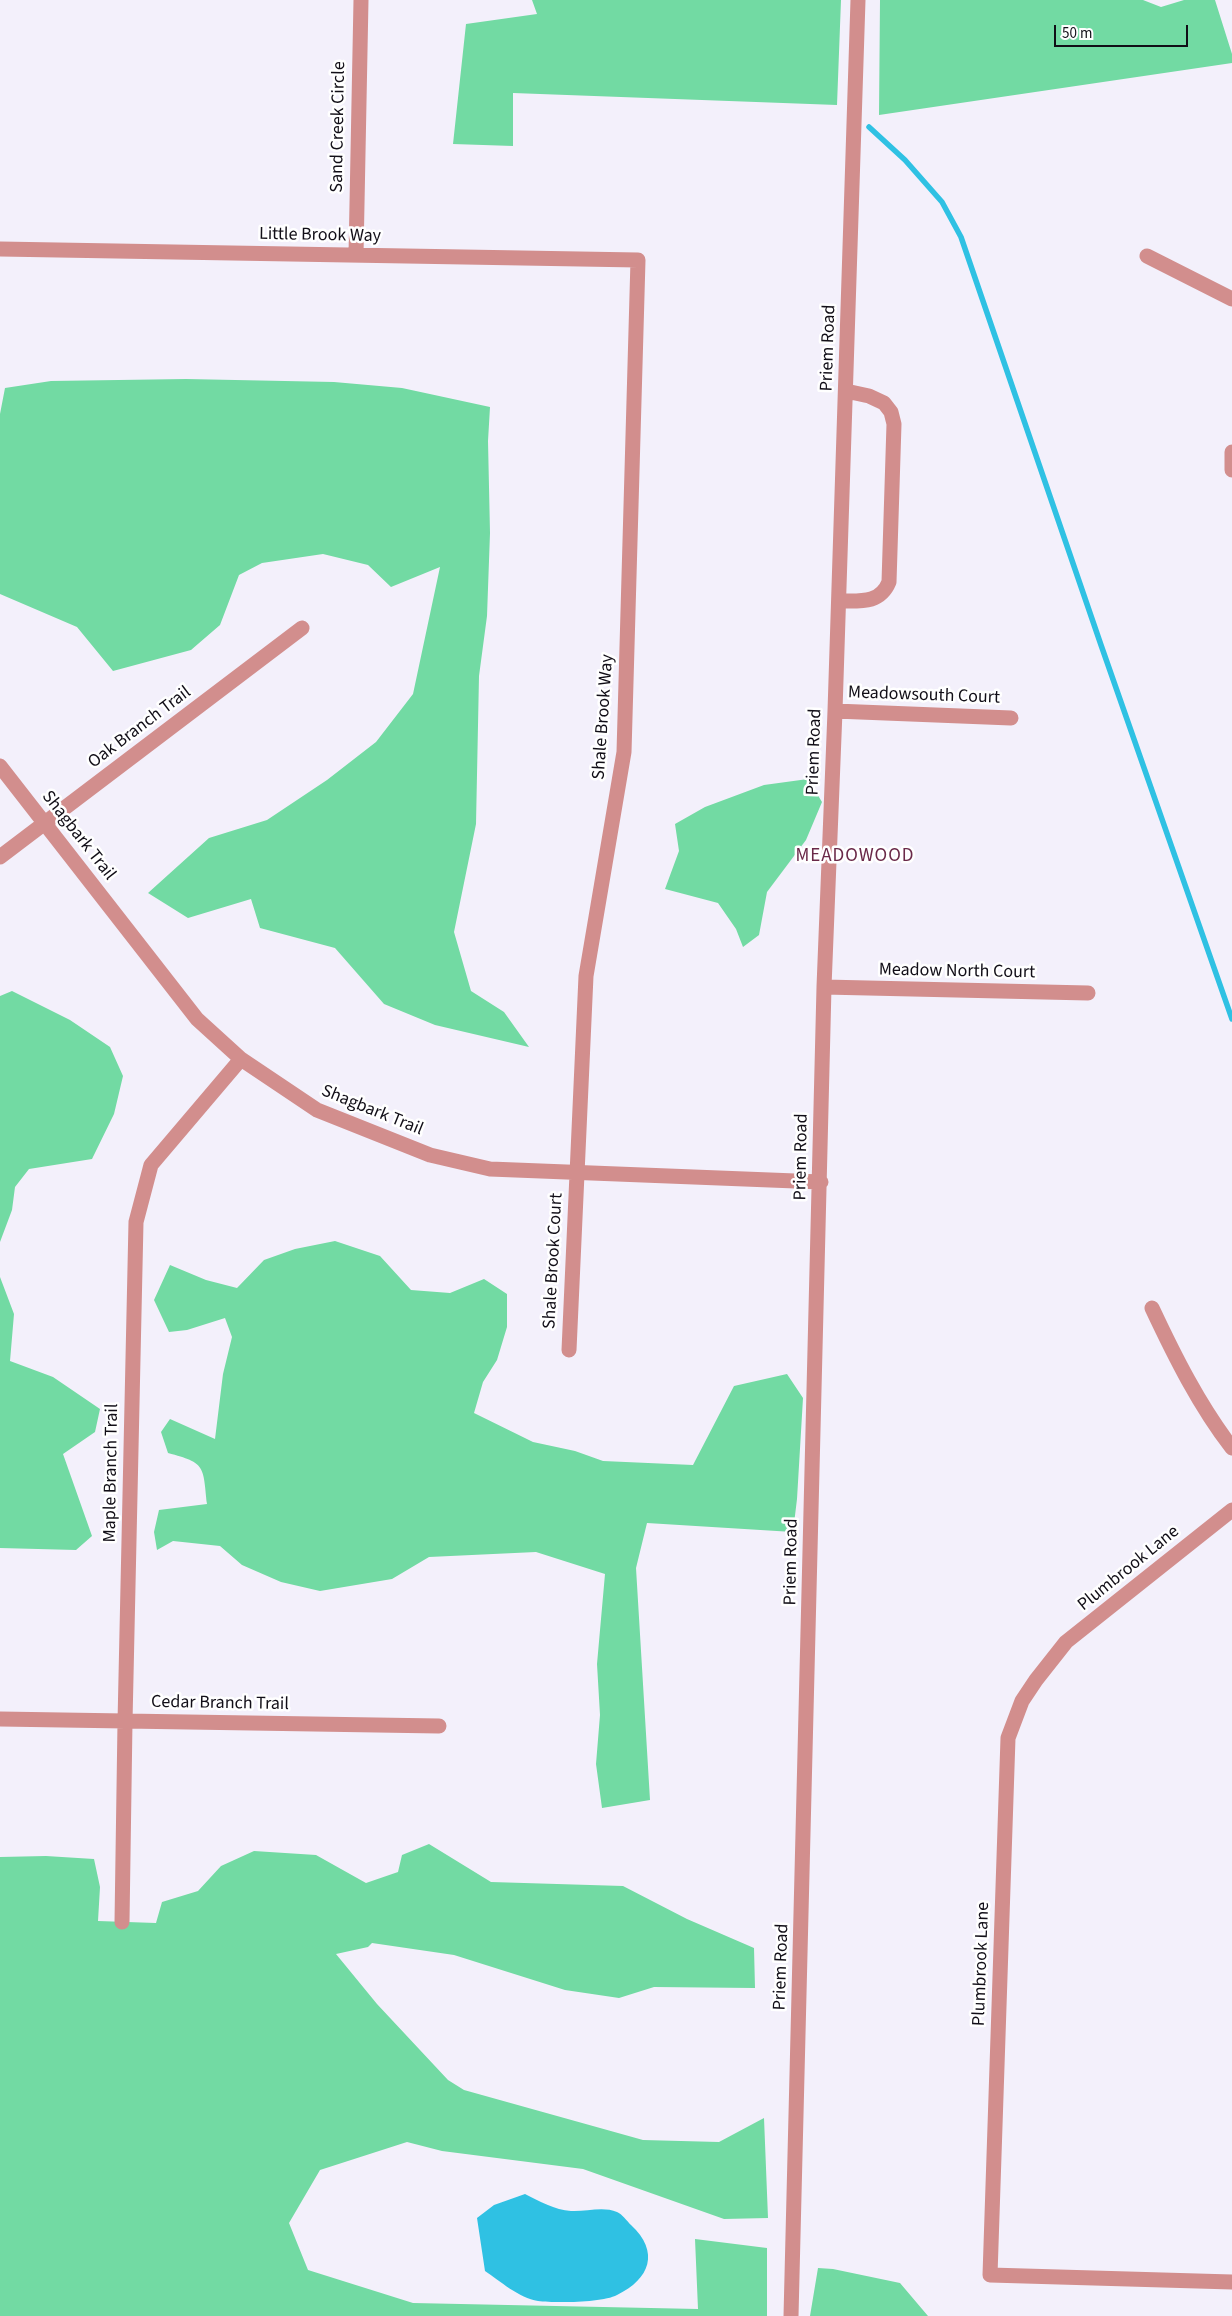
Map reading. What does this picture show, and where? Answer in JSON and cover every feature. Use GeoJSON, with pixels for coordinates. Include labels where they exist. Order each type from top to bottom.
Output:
{"type":"FeatureCollection","features":[{"type":"Feature","properties":{"kind":"street","name":"Sand Creek Circle"},"geometry":{"type":"LineString","coordinates":[[356,255],[361,0]]}},
{"type":"Feature","properties":{"kind":"street","name":"Priem Road"},"geometry":{"type":"LineString","coordinates":[[791,2316],[821,1182],[824,988],[839,601],[858,0]]}},
{"type":"Feature","properties":{"kind":"street","name":"Little Brook Way"},"geometry":{"type":"LineString","coordinates":[[0,249],[638,260]]}},
{"type":"Feature","properties":{"kind":"street"},"geometry":{"type":"LineString","coordinates":[[1147,256],[1232,299]]}},
{"type":"Feature","properties":{"kind":"street","name":"Shale Brook Way"},"geometry":{"type":"LineString","coordinates":[[578,1173],[586,976],[624,752],[638,260]]}},
{"type":"Feature","properties":{"kind":"street"},"geometry":{"type":"LineString","coordinates":[[839,601],[858,601],[879,597],[886,591],[889,582],[894,448],[894,424],[891,412],[884,403],[869,396],[846,391]]}},
{"type":"Feature","properties":{"kind":"street"},"geometry":{"type":"LineString","coordinates":[[1232,452],[1232,470]]}},
{"type":"Feature","properties":{"kind":"street","name":"Oak Branch Trail"},"geometry":{"type":"LineString","coordinates":[[0,857],[302,628]]}},
{"type":"Feature","properties":{"kind":"street","name":"Meadowsouth Court"},"geometry":{"type":"LineString","coordinates":[[835,712],[1011,718]]}},
{"type":"Feature","properties":{"kind":"street","name":"Shagbark Trail"},"geometry":{"type":"LineString","coordinates":[[0,766],[197,1019],[241,1059],[317,1110],[430,1154],[490,1169],[821,1182]]}},
{"type":"Feature","properties":{"kind":"street","name":"Meadow North Court"},"geometry":{"type":"LineString","coordinates":[[824,988],[1088,993]]}},
{"type":"Feature","properties":{"kind":"street","name":"Maple Branch Trail"},"geometry":{"type":"LineString","coordinates":[[122,1922],[136,1222],[151,1165],[241,1059]]}},
{"type":"Feature","properties":{"kind":"street","name":"Shale Brook Court"},"geometry":{"type":"LineString","coordinates":[[569,1350],[578,1173]]}},
{"type":"Feature","properties":{"kind":"street"},"geometry":{"type":"LineString","coordinates":[[1152,1308],[1177,1360],[1214,1423],[1232,1448]]}},
{"type":"Feature","properties":{"kind":"street","name":"Plumbrook Lane"},"geometry":{"type":"LineString","coordinates":[[1232,1510],[1066,1642],[1022,1701],[1008,1738],[990,2276],[1232,2282]]}},
{"type":"Feature","properties":{"kind":"street","name":"Cedar Branch Trail"},"geometry":{"type":"LineString","coordinates":[[0,1719],[439,1726]]}},
{"type":"Feature","properties":{"kind":"green space"},"geometry":{"type":"Polygon","coordinates":[[[532,0],[841,0],[837,105],[513,93],[513,146],[453,144],[466,24],[537,14],[532,0]]]}},
{"type":"Feature","properties":{"kind":"green space"},"geometry":{"type":"Polygon","coordinates":[[[880,0],[1143,0],[1161,7],[1184,0],[1215,0],[1232,54],[1232,63],[879,115],[880,0]]]}},
{"type":"Feature","properties":{"kind":"green space"},"geometry":{"type":"Polygon","coordinates":[[[186,379],[334,382],[402,388],[490,407],[488,441],[490,533],[487,616],[479,676],[476,824],[454,932],[471,991],[504,1012],[529,1047],[435,1025],[384,1004],[335,948],[260,928],[251,899],[188,918],[148,893],[209,838],[267,820],[327,780],[376,742],[413,694],[440,567],[391,587],[368,565],[323,554],[262,563],[239,575],[220,625],[191,650],[113,671],[77,627],[0,594],[0,414],[5,388],[51,381],[186,379]]]}},
{"type":"Feature","properties":{"kind":"green space"},"geometry":{"type":"Polygon","coordinates":[[[808,779],[822,802],[806,840],[767,892],[759,935],[743,947],[736,929],[718,903],[665,889],[679,851],[675,824],[705,807],[764,785],[808,779]]]}},
{"type":"Feature","properties":{"kind":"green space"},"geometry":{"type":"Polygon","coordinates":[[[12,991],[70,1020],[110,1047],[123,1076],[114,1114],[92,1159],[29,1169],[15,1187],[12,1210],[0,1242],[0,996],[12,991]]]}},
{"type":"Feature","properties":{"kind":"green space"},"geometry":{"type":"Polygon","coordinates":[[[335,1241],[380,1256],[411,1290],[450,1293],[484,1279],[507,1294],[507,1327],[497,1360],[483,1382],[474,1413],[533,1442],[575,1451],[603,1461],[693,1465],[734,1386],[787,1374],[803,1398],[797,1499],[793,1532],[647,1523],[636,1568],[650,1800],[602,1808],[596,1764],[600,1715],[597,1664],[605,1574],[536,1552],[429,1557],[392,1579],[320,1591],[281,1582],[242,1565],[220,1546],[173,1541],[157,1550],[154,1532],[159,1510],[207,1504],[205,1481],[200,1468],[190,1460],[168,1453],[161,1432],[170,1419],[215,1439],[223,1374],[232,1337],[225,1318],[187,1330],[169,1332],[154,1300],[170,1265],[206,1280],[237,1288],[264,1260],[295,1249],[335,1241]]]}},
{"type":"Feature","properties":{"kind":"green space"},"geometry":{"type":"Polygon","coordinates":[[[0,1277],[14,1314],[10,1361],[53,1377],[100,1409],[95,1432],[63,1454],[92,1536],[76,1550],[0,1548],[0,1277]]]}},
{"type":"Feature","properties":{"kind":"green space"},"geometry":{"type":"Polygon","coordinates":[[[429,1844],[491,1882],[623,1886],[687,1919],[754,1948],[755,1988],[654,1987],[619,1998],[565,1990],[454,1955],[372,1943],[368,1947],[336,1954],[377,2004],[448,2080],[464,2090],[643,2140],[719,2142],[764,2118],[768,2218],[724,2219],[583,2169],[442,2151],[407,2142],[320,2170],[289,2223],[308,2270],[413,2303],[698,2309],[695,2239],[767,2248],[767,2316],[0,2316],[0,1857],[46,1856],[94,1859],[100,1887],[98,1921],[156,1923],[162,1902],[198,1891],[221,1866],[254,1851],[316,1855],[366,1883],[398,1872],[402,1855],[429,1844]]]}},
{"type":"Feature","properties":{"kind":"green space"},"geometry":{"type":"Polygon","coordinates":[[[818,2268],[833,2269],[900,2283],[928,2316],[810,2316],[818,2268]]]}},
{"type":"Feature","properties":{"kind":"water"},"geometry":{"type":"Polygon","coordinates":[[[525,2194],[559,2209],[576,2211],[606,2209],[619,2213],[640,2235],[646,2245],[648,2255],[644,2273],[628,2289],[610,2298],[601,2300],[538,2301],[510,2289],[485,2271],[477,2218],[494,2205],[525,2194]]]}},
{"type":"Feature","properties":{"kind":"waterway"},"geometry":{"type":"LineString","coordinates":[[869,127],[905,160],[942,202],[961,237],[1232,1019]]}},
{"type":"Feature","properties":{"kind":"district","name":"MEADOWOOD"},"geometry":{"type":"Point","coordinates":[855,857]}}]}
